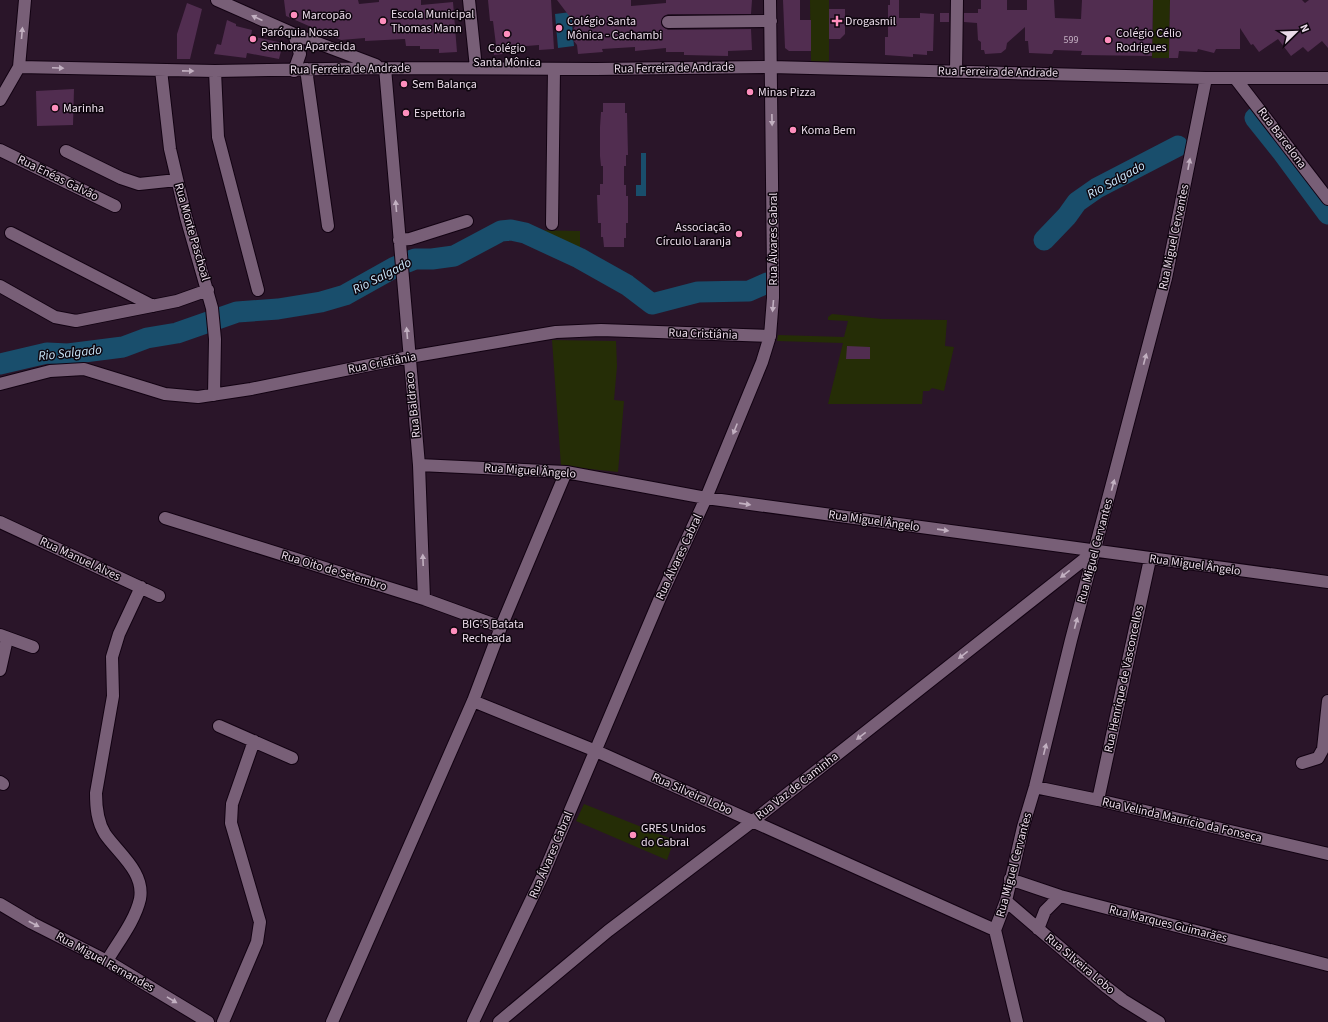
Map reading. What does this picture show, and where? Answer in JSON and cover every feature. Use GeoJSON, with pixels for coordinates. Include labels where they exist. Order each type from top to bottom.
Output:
{"type":"FeatureCollection","features":[{"type":"Feature","properties":{"kind":"street"},"geometry":{"type":"LineString","coordinates":[[0,100],[19,67],[25,0]]}},
{"type":"Feature","properties":{"kind":"street"},"geometry":{"type":"LineString","coordinates":[[217,0],[294,34],[384,68]]}},
{"type":"Feature","properties":{"kind":"street"},"geometry":{"type":"LineString","coordinates":[[470,0],[476,68]]}},
{"type":"Feature","properties":{"kind":"street","name":"Rua Álvares Cabral"},"geometry":{"type":"LineString","coordinates":[[474,1022],[532,898],[660,598],[706,498],[762,362],[770,336],[773,291],[772,67],[770,0]]}},
{"type":"Feature","properties":{"kind":"street"},"geometry":{"type":"LineString","coordinates":[[956,71],[957,0]]}},
{"type":"Feature","properties":{"kind":"street"},"geometry":{"type":"LineString","coordinates":[[668,22],[771,21]]}},
{"type":"Feature","properties":{"kind":"street"},"geometry":{"type":"LineString","coordinates":[[294,34],[300,54],[294,71]]}},
{"type":"Feature","properties":{"kind":"street","name":"Rua Ferreira de Andrade"},"geometry":{"type":"LineString","coordinates":[[19,67],[215,71],[294,71],[306,69],[384,68],[554,69],[772,67],[1206,78],[1328,78]]}},
{"type":"Feature","properties":{"kind":"street","name":"Rua Baldraco"},"geometry":{"type":"LineString","coordinates":[[384,68],[419,465],[424,599]]}},
{"type":"Feature","properties":{"kind":"street"},"geometry":{"type":"LineString","coordinates":[[306,69],[328,226]]}},
{"type":"Feature","properties":{"kind":"street"},"geometry":{"type":"LineString","coordinates":[[552,224],[554,69]]}},
{"type":"Feature","properties":{"kind":"street","name":"Rua Monte Paschoal"},"geometry":{"type":"LineString","coordinates":[[161,70],[170,149],[186,217],[212,308],[215,339],[214,395]]}},
{"type":"Feature","properties":{"kind":"street"},"geometry":{"type":"LineString","coordinates":[[215,71],[218,138],[258,290]]}},
{"type":"Feature","properties":{"kind":"street","name":"Rua Miguel Cervantes"},"geometry":{"type":"LineString","coordinates":[[1017,1022],[995,930],[1006,901],[1010,879],[1035,787],[1071,640],[1096,550],[1166,278],[1206,78]]}},
{"type":"Feature","properties":{"kind":"street","name":"Rua Barcelona"},"geometry":{"type":"LineString","coordinates":[[1235,78],[1328,199]]}},
{"type":"Feature","properties":{"kind":"street","name":"Rua Enéas Galvão"},"geometry":{"type":"LineString","coordinates":[[0,150],[115,206]]}},
{"type":"Feature","properties":{"kind":"street"},"geometry":{"type":"LineString","coordinates":[[66,151],[121,178],[139,184],[177,180]]}},
{"type":"Feature","properties":{"kind":"street"},"geometry":{"type":"LineString","coordinates":[[399,243],[467,221]]}},
{"type":"Feature","properties":{"kind":"street"},"geometry":{"type":"LineString","coordinates":[[11,233],[153,306]]}},
{"type":"Feature","properties":{"kind":"street"},"geometry":{"type":"LineString","coordinates":[[0,286],[54,317],[82,321],[177,301],[208,290]]}},
{"type":"Feature","properties":{"kind":"street","name":"Rua Cristiânia"},"geometry":{"type":"LineString","coordinates":[[0,384],[50,371],[84,369],[165,394],[180,396],[214,395],[533,334],[600,330],[770,336]]}},
{"type":"Feature","properties":{"kind":"street","name":"Rua Miguel Ângelo"},"geometry":{"type":"LineString","coordinates":[[419,465],[566,472],[706,498],[1328,582]]}},
{"type":"Feature","properties":{"kind":"street"},"geometry":{"type":"LineString","coordinates":[[332,1022],[473,701],[501,627],[566,472]]}},
{"type":"Feature","properties":{"kind":"street","name":"Rua Oito de Setembro"},"geometry":{"type":"LineString","coordinates":[[165,518],[424,599],[501,627]]}},
{"type":"Feature","properties":{"kind":"street","name":"Rua Manuel Alves"},"geometry":{"type":"LineString","coordinates":[[0,522],[159,596]]}},
{"type":"Feature","properties":{"kind":"street","name":"Rua Vaz de Caminha"},"geometry":{"type":"LineString","coordinates":[[498,1022],[608,932],[753,821],[1096,550]]}},
{"type":"Feature","properties":{"kind":"street","name":"Rua Henrique de Vasconcellos"},"geometry":{"type":"LineString","coordinates":[[1098,800],[1150,559]]}},
{"type":"Feature","properties":{"kind":"street"},"geometry":{"type":"LineString","coordinates":[[107,961],[136,910],[140,897],[139,883],[134,871],[128,861],[105,834],[99,820],[96,805],[96,793],[113,696],[112,657],[119,634],[140,587]]}},
{"type":"Feature","properties":{"kind":"street"},"geometry":{"type":"LineString","coordinates":[[0,670],[4,637],[33,647]]}},
{"type":"Feature","properties":{"kind":"street","name":"Rua Silveira Lobo"},"geometry":{"type":"LineString","coordinates":[[473,701],[596,751],[995,930]]}},
{"type":"Feature","properties":{"kind":"street"},"geometry":{"type":"LineString","coordinates":[[1302,763],[1318,758],[1323,749],[1328,701]]}},
{"type":"Feature","properties":{"kind":"street"},"geometry":{"type":"LineString","coordinates":[[219,726],[292,758]]}},
{"type":"Feature","properties":{"kind":"street"},"geometry":{"type":"LineString","coordinates":[[223,1022],[260,933],[257,912],[231,823],[232,804],[254,741]]}},
{"type":"Feature","properties":{"kind":"street","name":"Rua Velinda Maurício da Fonseca"},"geometry":{"type":"LineString","coordinates":[[1035,787],[1098,800],[1328,854]]}},
{"type":"Feature","properties":{"kind":"street","name":"Rua Marques Guimarães"},"geometry":{"type":"LineString","coordinates":[[1010,879],[1060,896],[1328,964]]}},
{"type":"Feature","properties":{"kind":"street"},"geometry":{"type":"LineString","coordinates":[[1038,929],[1045,911],[1060,896]]}},
{"type":"Feature","properties":{"kind":"street","name":"Rua Silveira Lobo"},"geometry":{"type":"LineString","coordinates":[[1006,901],[1123,1000],[1159,1022]]}},
{"type":"Feature","properties":{"kind":"street","name":"Rua Miguel Fernandes"},"geometry":{"type":"LineString","coordinates":[[0,904],[32,923],[107,961],[208,1022]]}},
{"type":"Feature","properties":{"kind":"green space"},"geometry":{"type":"Polygon","coordinates":[[[810,0],[829,0],[829,62],[811,62],[810,0]]]}},
{"type":"Feature","properties":{"kind":"green space"},"geometry":{"type":"Polygon","coordinates":[[[1153,0],[1170,0],[1169,58],[1152,58],[1153,0]]]}},
{"type":"Feature","properties":{"kind":"green space"},"geometry":{"type":"Polygon","coordinates":[[[491,224],[526,227],[526,230],[580,231],[580,263],[569,257],[544,251],[543,247],[507,233],[501,234],[493,239],[493,243],[472,251],[460,259],[426,261],[426,263],[411,265],[411,258],[444,253],[446,255],[457,252],[457,249],[491,232],[491,224]]]}},
{"type":"Feature","properties":{"kind":"green space"},"geometry":{"type":"Polygon","coordinates":[[[832,314],[882,319],[947,320],[945,346],[954,347],[944,391],[932,388],[929,391],[923,391],[922,404],[828,404],[843,343],[777,341],[778,335],[844,337],[848,321],[828,320],[828,317],[832,314]]]}},
{"type":"Feature","properties":{"kind":"green space"},"geometry":{"type":"Polygon","coordinates":[[[552,340],[616,341],[617,366],[614,400],[624,401],[618,472],[561,466],[552,340]]]}},
{"type":"Feature","properties":{"kind":"green space","name":"GRES Unidos do Cabral"},"geometry":{"type":"Polygon","coordinates":[[[584,804],[674,840],[667,860],[576,821],[584,804]]]}},
{"type":"Feature","properties":{"kind":"water"},"geometry":{"type":"Polygon","coordinates":[[[571,12],[574,46],[558,48],[555,14],[571,12]]]}},
{"type":"Feature","properties":{"kind":"water"},"geometry":{"type":"Polygon","coordinates":[[[641,153],[646,153],[646,196],[636,196],[636,185],[641,185],[641,153]]]}},
{"type":"Feature","properties":{"kind":"building"},"geometry":{"type":"Polygon","coordinates":[[[284,0],[358,0],[359,4],[379,2],[379,0],[421,0],[421,5],[453,2],[457,52],[439,53],[439,49],[420,49],[420,46],[406,46],[405,39],[365,41],[365,38],[341,40],[286,16],[284,0]]]}},
{"type":"Feature","properties":{"kind":"building"},"geometry":{"type":"Polygon","coordinates":[[[488,0],[551,0],[554,49],[539,50],[539,45],[503,48],[503,54],[494,55],[493,45],[496,45],[493,21],[490,21],[488,0]]]}},
{"type":"Feature","properties":{"kind":"building"},"geometry":{"type":"Polygon","coordinates":[[[557,0],[631,0],[631,6],[666,3],[666,0],[752,0],[751,14],[668,14],[664,16],[661,22],[662,26],[668,30],[751,29],[752,50],[728,51],[728,56],[684,55],[684,52],[666,52],[666,48],[635,51],[635,47],[602,49],[603,52],[578,54],[577,45],[573,40],[579,35],[572,31],[576,25],[557,0]]]}},
{"type":"Feature","properties":{"kind":"building"},"geometry":{"type":"Polygon","coordinates":[[[783,0],[800,0],[800,20],[811,20],[811,51],[789,51],[785,48],[783,0]]]}},
{"type":"Feature","properties":{"kind":"building"},"geometry":{"type":"Polygon","coordinates":[[[890,0],[899,0],[899,18],[920,18],[920,13],[934,14],[933,51],[927,51],[927,55],[913,54],[913,57],[885,55],[885,37],[888,37],[888,5],[890,5],[890,0]]]}},
{"type":"Feature","properties":{"kind":"building"},"geometry":{"type":"Polygon","coordinates":[[[981,0],[1007,0],[1007,10],[1027,10],[1027,0],[1054,0],[1055,18],[1081,19],[1082,0],[1153,0],[1152,56],[1081,55],[1082,51],[1054,50],[1052,54],[1029,53],[1028,41],[1025,41],[1025,27],[1007,43],[1006,49],[1001,53],[985,54],[984,50],[981,50],[981,42],[978,40],[977,23],[964,22],[964,13],[978,13],[978,9],[981,9],[981,0]]]}},
{"type":"Feature","properties":{"kind":"building"},"geometry":{"type":"Polygon","coordinates":[[[1170,0],[1302,0],[1305,3],[1309,0],[1328,0],[1328,48],[1322,41],[1308,52],[1303,47],[1291,56],[1278,39],[1259,52],[1253,44],[1251,45],[1240,28],[1240,49],[1216,49],[1214,53],[1198,49],[1197,52],[1179,51],[1178,58],[1169,58],[1170,0]]]}},
{"type":"Feature","properties":{"kind":"building"},"geometry":{"type":"Polygon","coordinates":[[[187,3],[202,9],[190,59],[177,59],[177,34],[187,3]]]}},
{"type":"Feature","properties":{"kind":"building","name":"Drogasmil"},"geometry":{"type":"Polygon","coordinates":[[[829,9],[845,9],[845,34],[840,39],[829,39],[829,9]]]}},
{"type":"Feature","properties":{"kind":"building"},"geometry":{"type":"Polygon","coordinates":[[[940,13],[949,13],[949,22],[940,22],[940,13]]]}},
{"type":"Feature","properties":{"kind":"building","name":"Paróquia Nossa Senhora Aparecida"},"geometry":{"type":"Polygon","coordinates":[[[227,20],[236,24],[236,26],[252,30],[251,36],[283,43],[279,59],[247,53],[246,58],[214,54],[217,44],[221,45],[227,20]]]}},
{"type":"Feature","properties":{"kind":"building","name":"Marinha"},"geometry":{"type":"Polygon","coordinates":[[[74,89],[73,125],[37,126],[36,91],[74,89]]]}},
{"type":"Feature","properties":{"kind":"building"},"geometry":{"type":"Polygon","coordinates":[[[603,103],[625,103],[625,113],[627,113],[628,155],[626,155],[626,166],[624,166],[624,185],[626,185],[626,196],[628,196],[628,223],[626,223],[626,238],[624,238],[624,247],[604,247],[603,237],[601,237],[601,223],[598,223],[597,195],[600,195],[600,184],[603,184],[603,166],[601,166],[600,156],[600,127],[603,103]]]}},
{"type":"Feature","properties":{"kind":"building"},"geometry":{"type":"Polygon","coordinates":[[[847,346],[870,347],[870,359],[846,359],[847,346]]]}},
{"type":"Feature","properties":{"kind":"waterway","name":"Rio Salgado"},"geometry":{"type":"LineString","coordinates":[[1255,118],[1328,214]]}},
{"type":"Feature","properties":{"kind":"waterway","name":"Rio Salgado"},"geometry":{"type":"LineString","coordinates":[[1044,240],[1067,216],[1077,202],[1097,188],[1178,146]]}},
{"type":"Feature","properties":{"kind":"waterway","name":"Rio Salgado"},"geometry":{"type":"LineString","coordinates":[[0,364],[47,353],[68,354],[123,347],[147,338],[177,333],[237,312],[278,309],[321,302],[345,295],[395,267],[415,259],[432,259],[454,256],[501,231],[511,230],[525,233],[579,258],[627,285],[652,304],[698,292],[749,291],[767,283]]}},
{"type":"Feature","properties":{"kind":"place","name":"Marcopão"},"geometry":{"type":"Point","coordinates":[294,15]}},
{"type":"Feature","properties":{"kind":"place","name":"Escola Municipal Thomas Mann"},"geometry":{"type":"Point","coordinates":[383,21]}},
{"type":"Feature","properties":{"kind":"place","name":"Drogasmil"},"geometry":{"type":"Point","coordinates":[837,21]}},
{"type":"Feature","properties":{"kind":"place","name":"Colégio Santa Mônica - Cachambi"},"geometry":{"type":"Point","coordinates":[559,28]}},
{"type":"Feature","properties":{"kind":"place","name":"Colégio Santa Mônica"},"geometry":{"type":"Point","coordinates":[507,34]}},
{"type":"Feature","properties":{"kind":"place","name":"Paróquia Nossa Senhora Aparecida"},"geometry":{"type":"Point","coordinates":[253,39]}},
{"type":"Feature","properties":{"kind":"place","name":"Colégio Célio Rodrigues"},"geometry":{"type":"Point","coordinates":[1108,40]}},
{"type":"Feature","properties":{"kind":"place","name":"Sem Balança"},"geometry":{"type":"Point","coordinates":[404,84]}},
{"type":"Feature","properties":{"kind":"place","name":"Minas Pizza"},"geometry":{"type":"Point","coordinates":[750,92]}},
{"type":"Feature","properties":{"kind":"place","name":"Marinha"},"geometry":{"type":"Point","coordinates":[55,108]}},
{"type":"Feature","properties":{"kind":"place","name":"Espettoria"},"geometry":{"type":"Point","coordinates":[406,113]}},
{"type":"Feature","properties":{"kind":"place","name":"Koma Bem"},"geometry":{"type":"Point","coordinates":[793,130]}},
{"type":"Feature","properties":{"kind":"place","name":"Associação Círculo Laranja"},"geometry":{"type":"Point","coordinates":[739,234]}},
{"type":"Feature","properties":{"kind":"place","name":"BIG'S Batata Recheada"},"geometry":{"type":"Point","coordinates":[454,631]}},
{"type":"Feature","properties":{"kind":"place","name":"GRES Unidos do Cabral"},"geometry":{"type":"Point","coordinates":[633,835]}}]}
